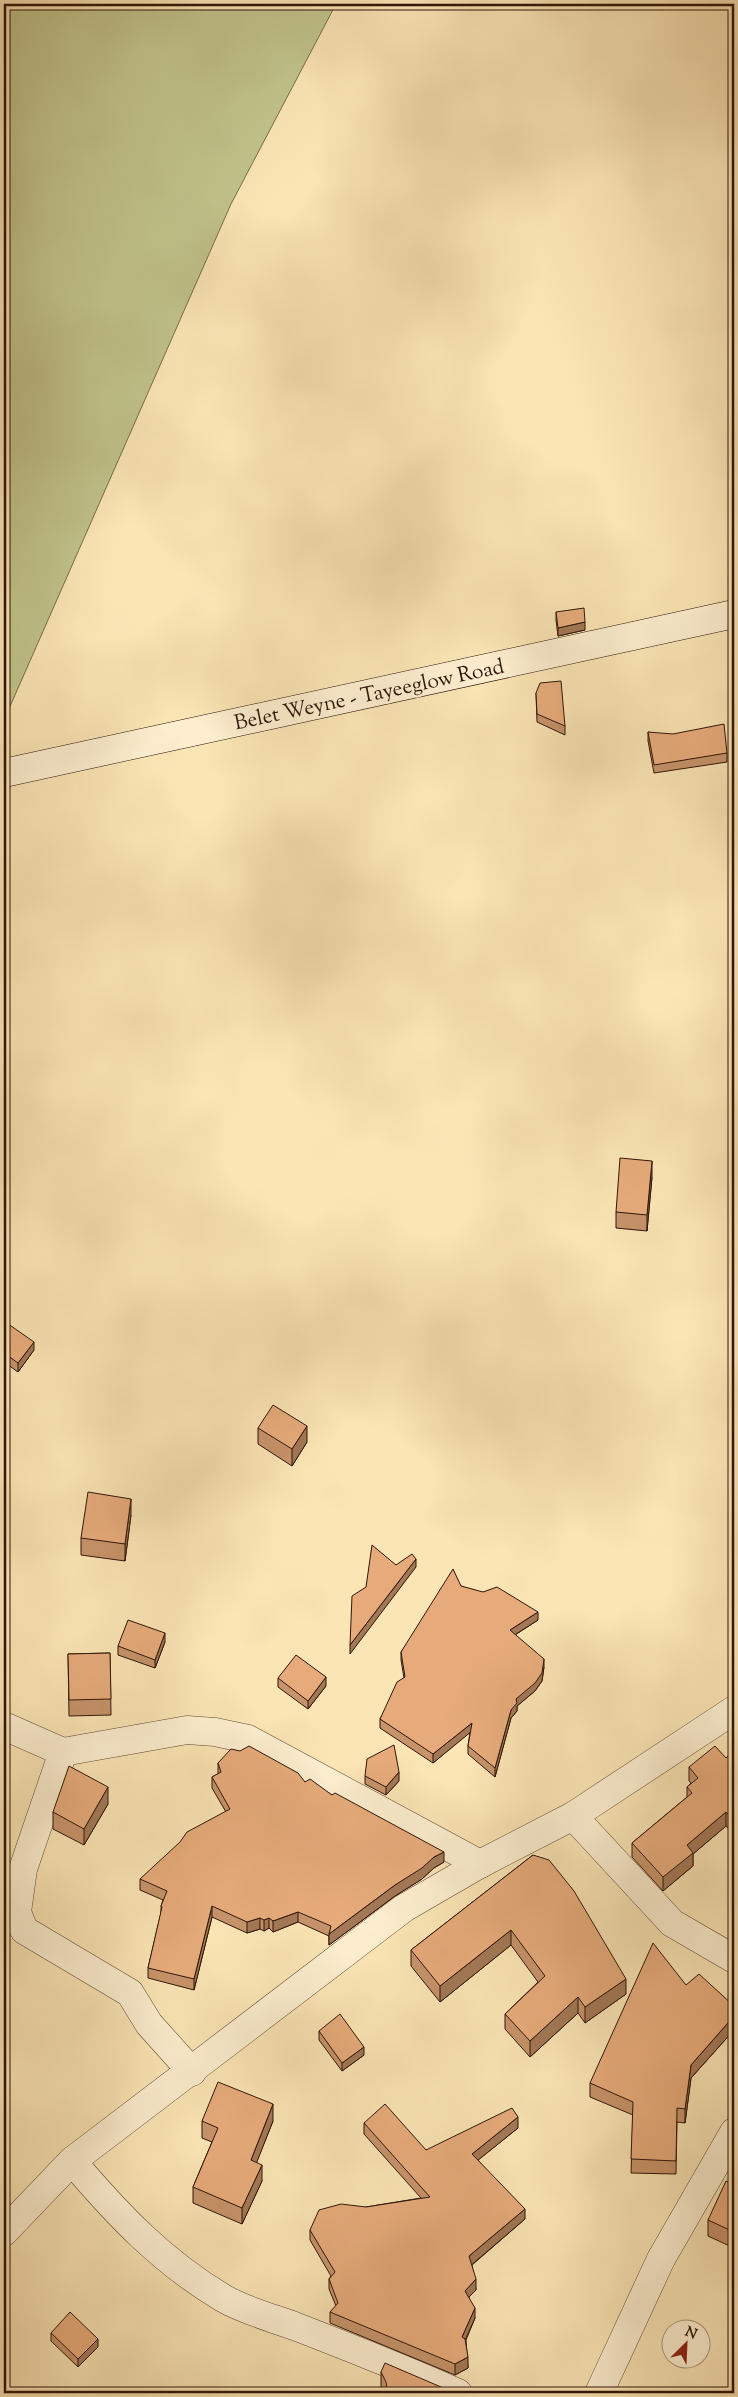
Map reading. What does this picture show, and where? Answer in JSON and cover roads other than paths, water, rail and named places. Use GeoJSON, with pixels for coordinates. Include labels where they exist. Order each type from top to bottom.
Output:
{"type":"FeatureCollection","features":[{"type":"Feature","properties":{"kind":"street","name":"Belet Weyne - Tayeeglow Road"},"geometry":{"type":"LineString","coordinates":[[4,773],[734,614]]}},
{"type":"Feature","properties":{"kind":"street"},"geometry":{"type":"LineString","coordinates":[[4,2232],[72,2161],[192,2072],[404,1908],[480,1864],[574,1816],[734,1710]]}},
{"type":"Feature","properties":{"kind":"street"},"geometry":{"type":"LineString","coordinates":[[4,1726],[63,1752],[187,1730],[215,1732],[248,1739],[480,1864]]}},
{"type":"Feature","properties":{"kind":"street"},"geometry":{"type":"LineString","coordinates":[[63,1752],[23,1869],[17,1912],[24,1930],[130,1993],[149,2024],[192,2072]]}},
{"type":"Feature","properties":{"kind":"street"},"geometry":{"type":"LineString","coordinates":[[574,1816],[672,1924],[734,1959]]}},
{"type":"Feature","properties":{"kind":"street"},"geometry":{"type":"LineString","coordinates":[[599,2393],[661,2259],[734,2132]]}},
{"type":"Feature","properties":{"kind":"street"},"geometry":{"type":"LineString","coordinates":[[72,2161],[118,2214],[164,2257],[224,2298],[402,2367],[458,2393]]}}]}
